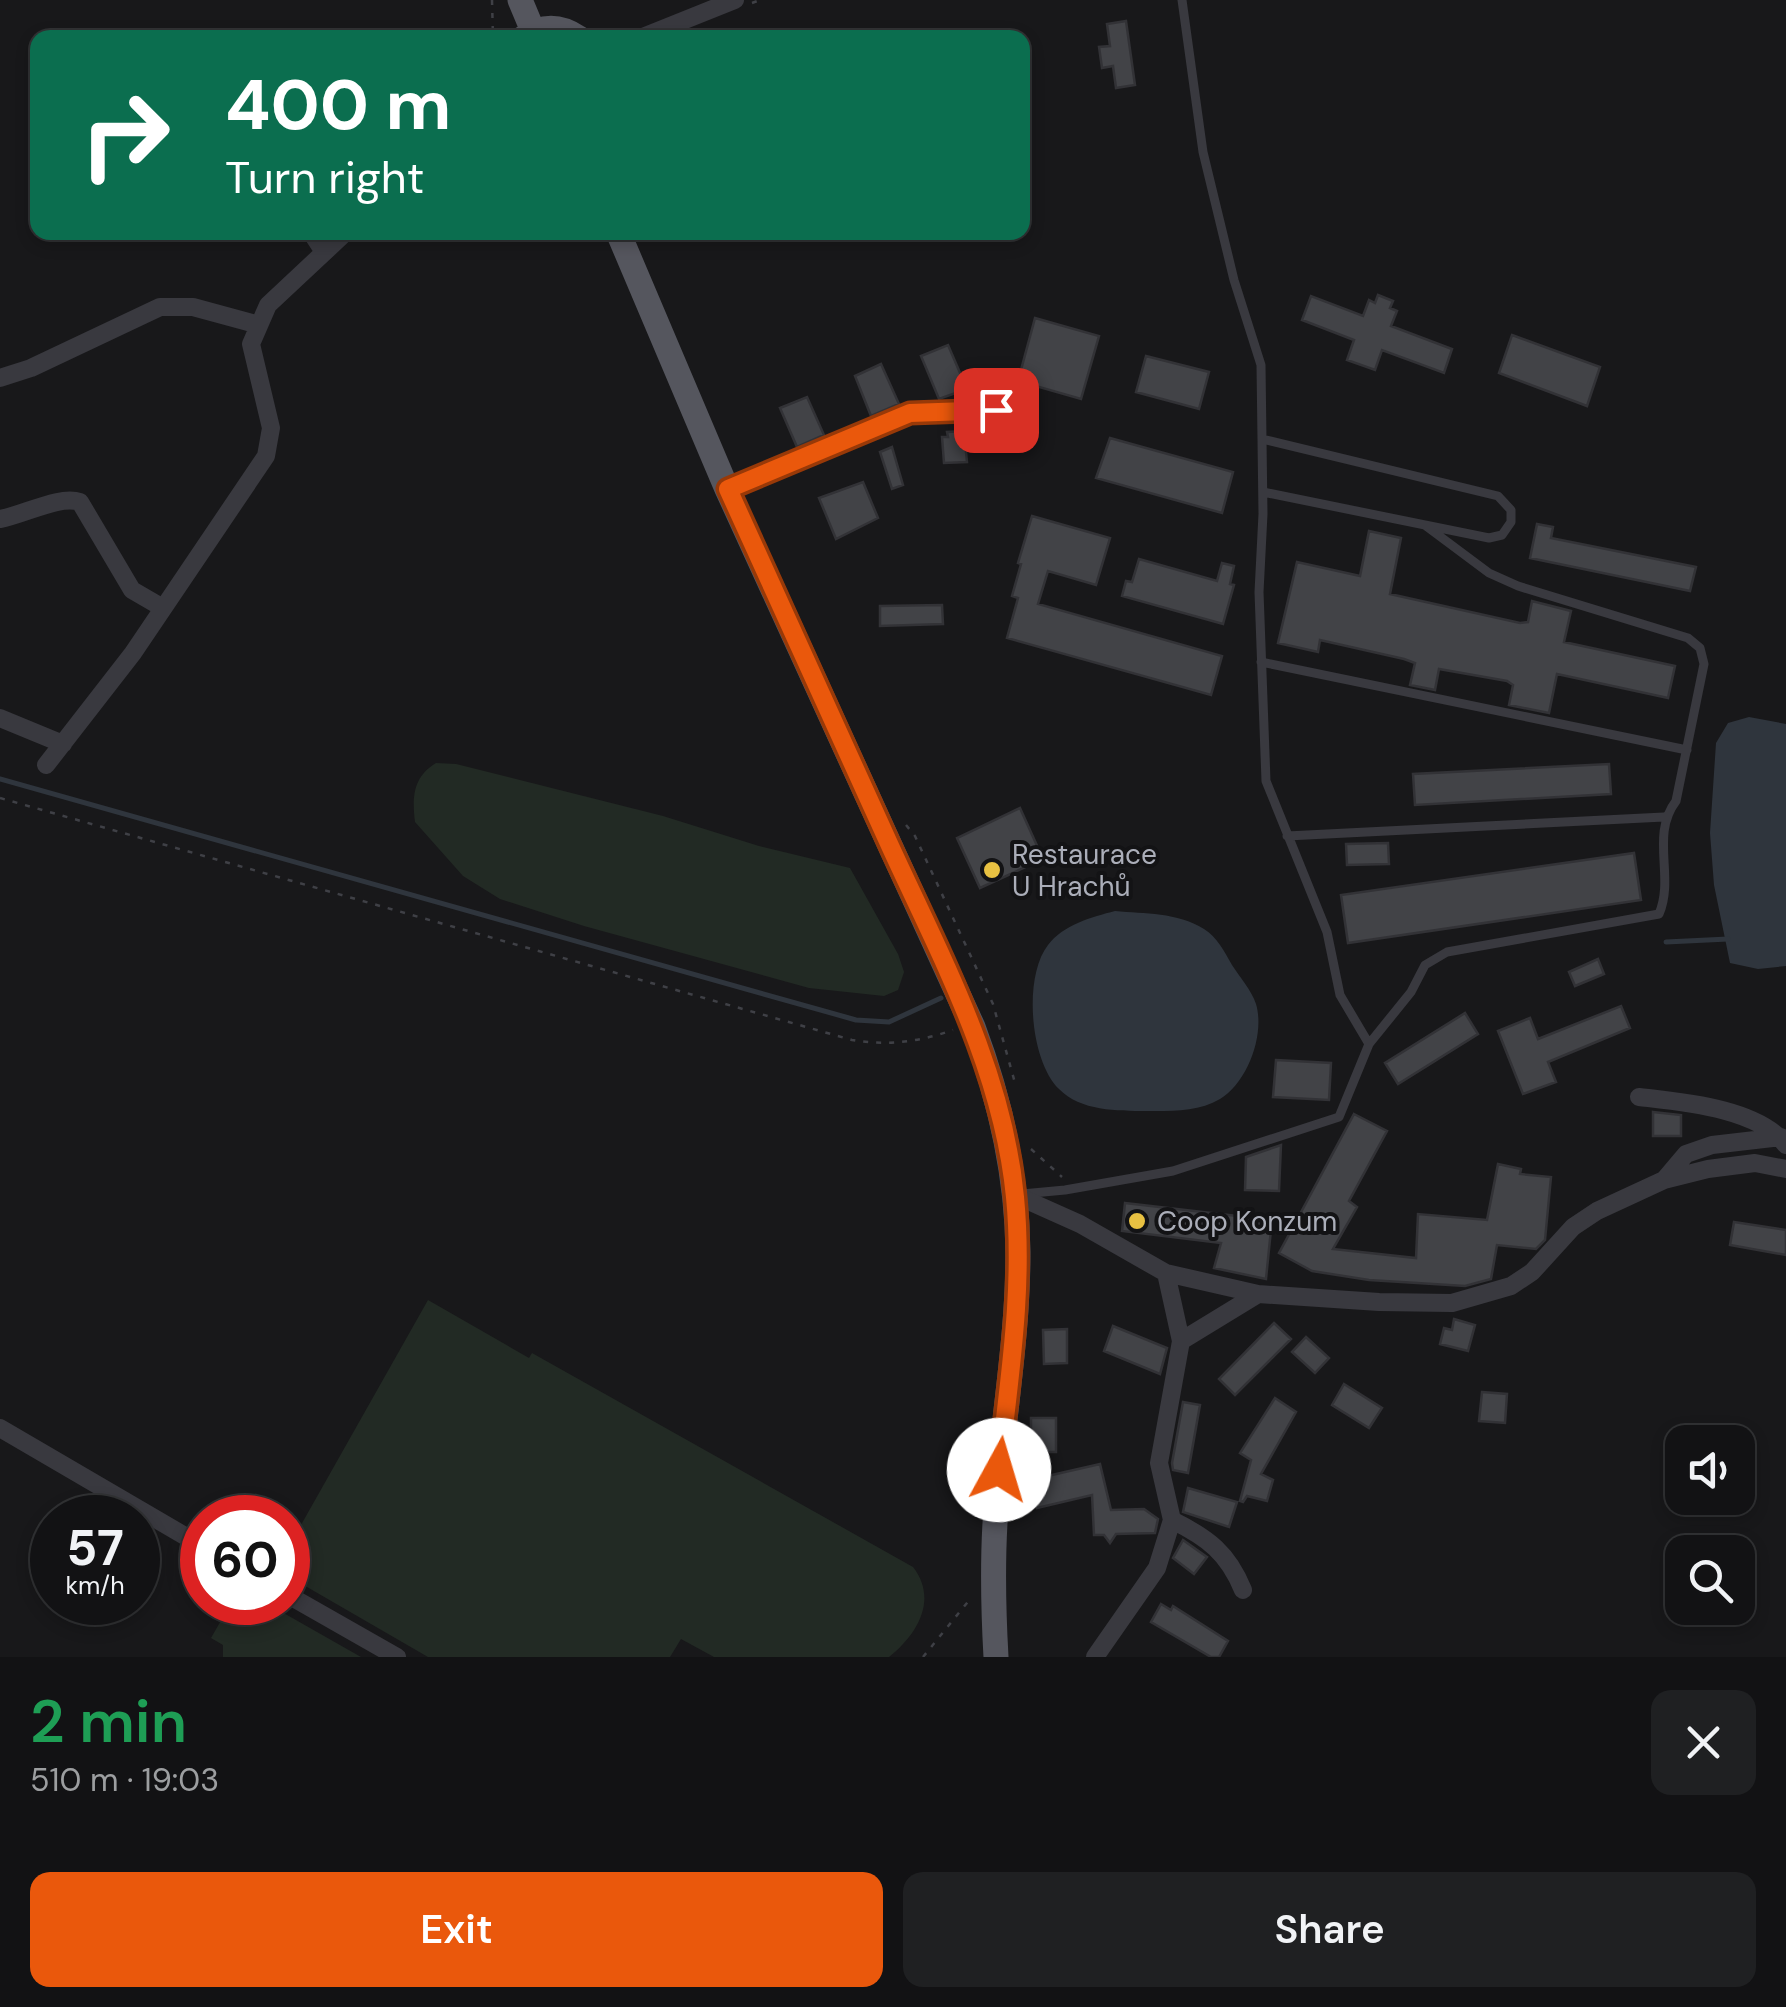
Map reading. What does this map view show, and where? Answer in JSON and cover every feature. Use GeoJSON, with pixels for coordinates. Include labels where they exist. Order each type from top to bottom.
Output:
{"type":"FeatureCollection","features":[{"type":"Feature","properties":{"kind":"main road"},"geometry":{"type":"LineString","coordinates":[[520,0],[527,30]]}},
{"type":"Feature","properties":{"kind":"main road"},"geometry":{"type":"LineString","coordinates":[[621,240],[728,489],[973,1027],[995,1090],[1015,1195],[1018,1254],[1016,1325],[994,1538],[996,1657]]}},
{"type":"Feature","properties":{"kind":"street"},"geometry":{"type":"LineString","coordinates":[[660,30],[735,0]]}},
{"type":"Feature","properties":{"kind":"street"},"geometry":{"type":"LineString","coordinates":[[316,240],[324,252]]}},
{"type":"Feature","properties":{"kind":"street"},"geometry":{"type":"LineString","coordinates":[[46,765],[133,654],[266,456],[271,428],[252,344],[268,305],[337,240]]}},
{"type":"Feature","properties":{"kind":"street"},"geometry":{"type":"LineString","coordinates":[[0,378],[31,368],[160,307],[193,308],[260,325]]}},
{"type":"Feature","properties":{"kind":"street"},"geometry":{"type":"LineString","coordinates":[[728,489],[910,413],[996,410]]}},
{"type":"Feature","properties":{"kind":"street"},"geometry":{"type":"LineString","coordinates":[[0,519],[20,516],[67,498],[80,502],[132,590],[163,608]]}},
{"type":"Feature","properties":{"kind":"street"},"geometry":{"type":"LineString","coordinates":[[0,718],[63,744]]}},
{"type":"Feature","properties":{"kind":"street"},"geometry":{"type":"LineString","coordinates":[[1639,1098],[1708,1105],[1784,1139]]}},
{"type":"Feature","properties":{"kind":"street"},"geometry":{"type":"LineString","coordinates":[[1664,1180],[1686,1154],[1712,1145],[1784,1139]]}},
{"type":"Feature","properties":{"kind":"street"},"geometry":{"type":"LineString","coordinates":[[1015,1195],[1080,1224],[1166,1273],[1258,1294],[1452,1303],[1511,1286],[1532,1272],[1573,1227],[1597,1211],[1664,1180],[1755,1163],[1786,1168]]}},
{"type":"Feature","properties":{"kind":"street"},"geometry":{"type":"LineString","coordinates":[[1095,1657],[1157,1568],[1172,1520],[1159,1463],[1181,1341],[1166,1273]]}},
{"type":"Feature","properties":{"kind":"street"},"geometry":{"type":"LineString","coordinates":[[1181,1341],[1258,1294]]}},
{"type":"Feature","properties":{"kind":"street"},"geometry":{"type":"LineString","coordinates":[[0,1428],[180,1533]]}},
{"type":"Feature","properties":{"kind":"street"},"geometry":{"type":"LineString","coordinates":[[1172,1520],[1215,1547],[1232,1564],[1244,1590]]}},
{"type":"Feature","properties":{"kind":"street"},"geometry":{"type":"LineString","coordinates":[[310,1608],[397,1657]]}},
{"type":"Feature","properties":{"kind":"lane"},"geometry":{"type":"LineString","coordinates":[[1182,0],[1203,152],[1234,280],[1261,365],[1263,492],[1259,592],[1266,781],[1327,932],[1340,995],[1369,1044]]}},
{"type":"Feature","properties":{"kind":"lane"},"geometry":{"type":"LineString","coordinates":[[1262,439],[1498,496],[1511,510],[1511,522],[1502,536],[1489,538],[1263,492]]}},
{"type":"Feature","properties":{"kind":"lane"},"geometry":{"type":"LineString","coordinates":[[1015,1195],[1173,1171],[1338,1117],[1369,1044],[1426,965],[1448,952],[1659,914],[1665,900],[1664,817],[1676,801],[1687,750],[1704,664],[1700,648],[1688,638],[1518,586],[1490,573],[1426,526]]}},
{"type":"Feature","properties":{"kind":"lane"},"geometry":{"type":"LineString","coordinates":[[1261,662],[1687,750]]}},
{"type":"Feature","properties":{"kind":"lane"},"geometry":{"type":"LineString","coordinates":[[1287,836],[1664,817]]}},
{"type":"Feature","properties":{"kind":"path"},"geometry":{"type":"LineString","coordinates":[[492,0],[492,30]]}},
{"type":"Feature","properties":{"kind":"path"},"geometry":{"type":"LineString","coordinates":[[0,798],[852,1040],[881,1044],[911,1042],[959,1028]]}},
{"type":"Feature","properties":{"kind":"path"},"geometry":{"type":"LineString","coordinates":[[905,824],[915,836],[993,1004],[1007,1044],[1018,1096]]}},
{"type":"Feature","properties":{"kind":"path"},"geometry":{"type":"LineString","coordinates":[[1029,1147],[1074,1189]]}},
{"type":"Feature","properties":{"kind":"path"},"geometry":{"type":"LineString","coordinates":[[923,1657],[979,1590]]}},
{"type":"Feature","properties":{"kind":"shaded area"},"geometry":{"type":"Polygon","coordinates":[[[1749,717],[1786,724],[1786,966],[1758,969],[1730,963],[1714,885],[1710,833],[1716,743],[1728,723],[1749,717]]]}},
{"type":"Feature","properties":{"kind":"shaded area"},"geometry":{"type":"Polygon","coordinates":[[[436,763],[456,764],[663,816],[759,846],[850,868],[898,954],[904,972],[898,990],[884,996],[809,988],[500,899],[463,876],[415,822],[418,781],[436,763]]]}},
{"type":"Feature","properties":{"kind":"shaded area"},"geometry":{"type":"Polygon","coordinates":[[[1115,911],[1172,917],[1204,929],[1220,945],[1252,994],[1258,1016],[1256,1043],[1239,1081],[1220,1099],[1184,1110],[1112,1110],[1078,1102],[1059,1089],[1049,1076],[1033,1018],[1040,959],[1062,932],[1115,911]]]}},
{"type":"Feature","properties":{"kind":"shaded area"},"geometry":{"type":"Polygon","coordinates":[[[428,1300],[529,1358],[532,1353],[913,1567],[924,1591],[924,1603],[916,1627],[889,1657],[714,1657],[681,1639],[670,1657],[428,1657],[310,1589],[310,1509],[428,1300]]]}},
{"type":"Feature","properties":{"kind":"shaded area"},"geometry":{"type":"Polygon","coordinates":[[[218,1625],[305,1625],[361,1657],[223,1657],[223,1645],[211,1638],[218,1625]]]}},
{"type":"Feature","properties":{"kind":"building"},"geometry":{"type":"Polygon","coordinates":[[[1126,21],[1135,85],[1116,88],[1113,66],[1102,68],[1099,47],[1110,46],[1107,24],[1126,21]]]}},
{"type":"Feature","properties":{"kind":"building"},"geometry":{"type":"Polygon","coordinates":[[[1378,295],[1393,301],[1390,308],[1397,311],[1391,326],[1452,349],[1444,373],[1382,350],[1375,370],[1347,360],[1354,340],[1302,320],[1311,296],[1363,316],[1369,300],[1375,303],[1378,295]]]}},
{"type":"Feature","properties":{"kind":"building"},"geometry":{"type":"Polygon","coordinates":[[[1035,318],[1099,336],[1081,399],[1018,381],[1035,318]]]}},
{"type":"Feature","properties":{"kind":"building"},"geometry":{"type":"Polygon","coordinates":[[[1512,335],[1600,367],[1587,406],[1499,373],[1512,335]]]}},
{"type":"Feature","properties":{"kind":"building"},"geometry":{"type":"Polygon","coordinates":[[[948,345],[967,389],[939,399],[921,356],[948,345]]]}},
{"type":"Feature","properties":{"kind":"building"},"geometry":{"type":"Polygon","coordinates":[[[1146,356],[1209,372],[1199,409],[1136,392],[1146,356]]]}},
{"type":"Feature","properties":{"kind":"building"},"geometry":{"type":"Polygon","coordinates":[[[881,364],[899,404],[871,416],[855,376],[881,364]]]}},
{"type":"Feature","properties":{"kind":"building"},"geometry":{"type":"Polygon","coordinates":[[[807,397],[824,435],[797,447],[780,408],[807,397]]]}},
{"type":"Feature","properties":{"kind":"building"},"geometry":{"type":"Polygon","coordinates":[[[964,431],[967,462],[944,463],[942,437],[948,437],[947,432],[964,431]]]}},
{"type":"Feature","properties":{"kind":"building"},"geometry":{"type":"Polygon","coordinates":[[[1110,438],[1233,472],[1222,513],[1096,478],[1110,438]]]}},
{"type":"Feature","properties":{"kind":"building"},"geometry":{"type":"Polygon","coordinates":[[[892,447],[903,485],[892,489],[880,452],[892,447]]]}},
{"type":"Feature","properties":{"kind":"building"},"geometry":{"type":"Polygon","coordinates":[[[863,482],[878,518],[836,539],[819,498],[863,482]]]}},
{"type":"Feature","properties":{"kind":"building"},"geometry":{"type":"Polygon","coordinates":[[[1032,516],[1110,538],[1096,585],[1048,571],[1038,604],[1222,656],[1211,695],[1007,638],[1018,598],[1012,596],[1021,564],[1018,563],[1032,516]]]}},
{"type":"Feature","properties":{"kind":"building"},"geometry":{"type":"Polygon","coordinates":[[[1537,524],[1553,527],[1551,538],[1696,567],[1690,591],[1530,558],[1537,524]]]}},
{"type":"Feature","properties":{"kind":"building"},"geometry":{"type":"Polygon","coordinates":[[[1369,531],[1401,538],[1390,594],[1520,623],[1528,622],[1532,601],[1571,611],[1564,642],[1675,666],[1668,698],[1557,674],[1549,713],[1509,705],[1513,685],[1507,681],[1439,669],[1435,690],[1410,685],[1415,663],[1404,659],[1320,640],[1318,652],[1278,643],[1297,562],[1360,576],[1369,531]]]}},
{"type":"Feature","properties":{"kind":"building"},"geometry":{"type":"Polygon","coordinates":[[[1139,559],[1217,581],[1222,563],[1234,566],[1230,584],[1234,585],[1223,624],[1122,596],[1126,581],[1132,582],[1139,559]]]}},
{"type":"Feature","properties":{"kind":"building"},"geometry":{"type":"Polygon","coordinates":[[[942,605],[943,624],[880,626],[880,606],[942,605]]]}},
{"type":"Feature","properties":{"kind":"building"},"geometry":{"type":"Polygon","coordinates":[[[1609,764],[1611,794],[1415,805],[1413,774],[1609,764]]]}},
{"type":"Feature","properties":{"kind":"building"},"geometry":{"type":"Polygon","coordinates":[[[1020,808],[1043,859],[980,888],[957,838],[1020,808]]]}},
{"type":"Feature","properties":{"kind":"building"},"geometry":{"type":"Polygon","coordinates":[[[1388,843],[1389,864],[1347,865],[1346,844],[1388,843]]]}},
{"type":"Feature","properties":{"kind":"building"},"geometry":{"type":"Polygon","coordinates":[[[1634,853],[1641,900],[1348,943],[1341,895],[1634,853]]]}},
{"type":"Feature","properties":{"kind":"building"},"geometry":{"type":"Polygon","coordinates":[[[1598,959],[1604,974],[1575,986],[1569,972],[1598,959]]]}},
{"type":"Feature","properties":{"kind":"building"},"geometry":{"type":"Polygon","coordinates":[[[1621,1006],[1630,1028],[1548,1062],[1556,1082],[1523,1094],[1498,1031],[1530,1018],[1538,1039],[1621,1006]]]}},
{"type":"Feature","properties":{"kind":"building"},"geometry":{"type":"Polygon","coordinates":[[[1465,1013],[1478,1034],[1398,1084],[1385,1063],[1465,1013]]]}},
{"type":"Feature","properties":{"kind":"building"},"geometry":{"type":"Polygon","coordinates":[[[1276,1060],[1331,1063],[1329,1100],[1273,1097],[1276,1060]]]}},
{"type":"Feature","properties":{"kind":"building"},"geometry":{"type":"Polygon","coordinates":[[[1653,1112],[1681,1115],[1681,1136],[1653,1136],[1653,1112]]]}},
{"type":"Feature","properties":{"kind":"building"},"geometry":{"type":"Polygon","coordinates":[[[1354,1114],[1387,1131],[1349,1201],[1357,1207],[1333,1249],[1416,1258],[1418,1214],[1487,1220],[1498,1164],[1521,1169],[1520,1174],[1551,1177],[1545,1240],[1536,1249],[1497,1245],[1491,1279],[1465,1286],[1369,1280],[1312,1271],[1279,1253],[1354,1114]]]}},
{"type":"Feature","properties":{"kind":"building"},"geometry":{"type":"Polygon","coordinates":[[[1281,1145],[1279,1191],[1245,1190],[1246,1157],[1281,1145]]]}},
{"type":"Feature","properties":{"kind":"building"},"geometry":{"type":"Polygon","coordinates":[[[1125,1203],[1272,1220],[1266,1279],[1214,1268],[1221,1243],[1122,1231],[1125,1203]]]}},
{"type":"Feature","properties":{"kind":"building"},"geometry":{"type":"Polygon","coordinates":[[[1734,1222],[1786,1230],[1786,1255],[1730,1245],[1734,1222]]]}},
{"type":"Feature","properties":{"kind":"building"},"geometry":{"type":"Polygon","coordinates":[[[1454,1319],[1475,1325],[1468,1351],[1440,1344],[1444,1328],[1452,1330],[1454,1319]]]}},
{"type":"Feature","properties":{"kind":"building"},"geometry":{"type":"Polygon","coordinates":[[[1274,1323],[1291,1339],[1235,1395],[1219,1379],[1274,1323]]]}},
{"type":"Feature","properties":{"kind":"building"},"geometry":{"type":"Polygon","coordinates":[[[1113,1326],[1167,1348],[1160,1374],[1104,1351],[1113,1326]]]}},
{"type":"Feature","properties":{"kind":"building"},"geometry":{"type":"Polygon","coordinates":[[[1067,1329],[1067,1363],[1044,1364],[1043,1330],[1067,1329]]]}},
{"type":"Feature","properties":{"kind":"building"},"geometry":{"type":"Polygon","coordinates":[[[1306,1337],[1329,1358],[1315,1373],[1292,1352],[1306,1337]]]}},
{"type":"Feature","properties":{"kind":"building"},"geometry":{"type":"Polygon","coordinates":[[[1344,1384],[1382,1408],[1369,1428],[1332,1405],[1344,1384]]]}},
{"type":"Feature","properties":{"kind":"building"},"geometry":{"type":"Polygon","coordinates":[[[1482,1392],[1507,1394],[1505,1423],[1479,1421],[1482,1392]]]}},
{"type":"Feature","properties":{"kind":"building"},"geometry":{"type":"Polygon","coordinates":[[[1275,1398],[1296,1412],[1261,1474],[1273,1480],[1267,1501],[1247,1496],[1243,1502],[1240,1501],[1251,1460],[1240,1453],[1275,1398]]]}},
{"type":"Feature","properties":{"kind":"building"},"geometry":{"type":"Polygon","coordinates":[[[1183,1402],[1200,1405],[1188,1473],[1173,1470],[1172,1463],[1183,1402]]]}},
{"type":"Feature","properties":{"kind":"building"},"geometry":{"type":"Polygon","coordinates":[[[1031,1418],[1056,1418],[1056,1452],[1031,1452],[1031,1418]]]}},
{"type":"Feature","properties":{"kind":"building"},"geometry":{"type":"Polygon","coordinates":[[[1100,1464],[1111,1510],[1144,1509],[1158,1519],[1155,1533],[1116,1534],[1110,1543],[1104,1535],[1094,1535],[1092,1495],[1037,1508],[1030,1480],[1100,1464]]]}},
{"type":"Feature","properties":{"kind":"building"},"geometry":{"type":"Polygon","coordinates":[[[1188,1488],[1237,1502],[1229,1527],[1183,1512],[1188,1488]]]}},
{"type":"Feature","properties":{"kind":"building"},"geometry":{"type":"Polygon","coordinates":[[[1183,1540],[1207,1557],[1194,1574],[1173,1558],[1183,1540]]]}},
{"type":"Feature","properties":{"kind":"building"},"geometry":{"type":"Polygon","coordinates":[[[1161,1604],[1171,1610],[1173,1606],[1228,1641],[1219,1657],[1211,1657],[1151,1622],[1161,1604]]]}},
{"type":"Feature","properties":{"kind":"waterway"},"geometry":{"type":"LineString","coordinates":[[0,779],[856,1020],[889,1022],[941,998]]}},
{"type":"Feature","properties":{"kind":"waterway"},"geometry":{"type":"LineString","coordinates":[[1666,942],[1728,939]]}},
{"type":"Feature","properties":{"kind":"place","name":"Restaurace U Hrachů"},"geometry":{"type":"Point","coordinates":[992,870]}},
{"type":"Feature","properties":{"kind":"place","name":"Coop Konzum"},"geometry":{"type":"Point","coordinates":[1137,1221]}},
{"type":"Feature","properties":{"kind":"route"},"geometry":{"type":"LineString","coordinates":[[996,410],[910,413],[728,489],[960,997],[995,1090],[1015,1195],[1018,1254],[1016,1325],[999,1470]]}}]}
